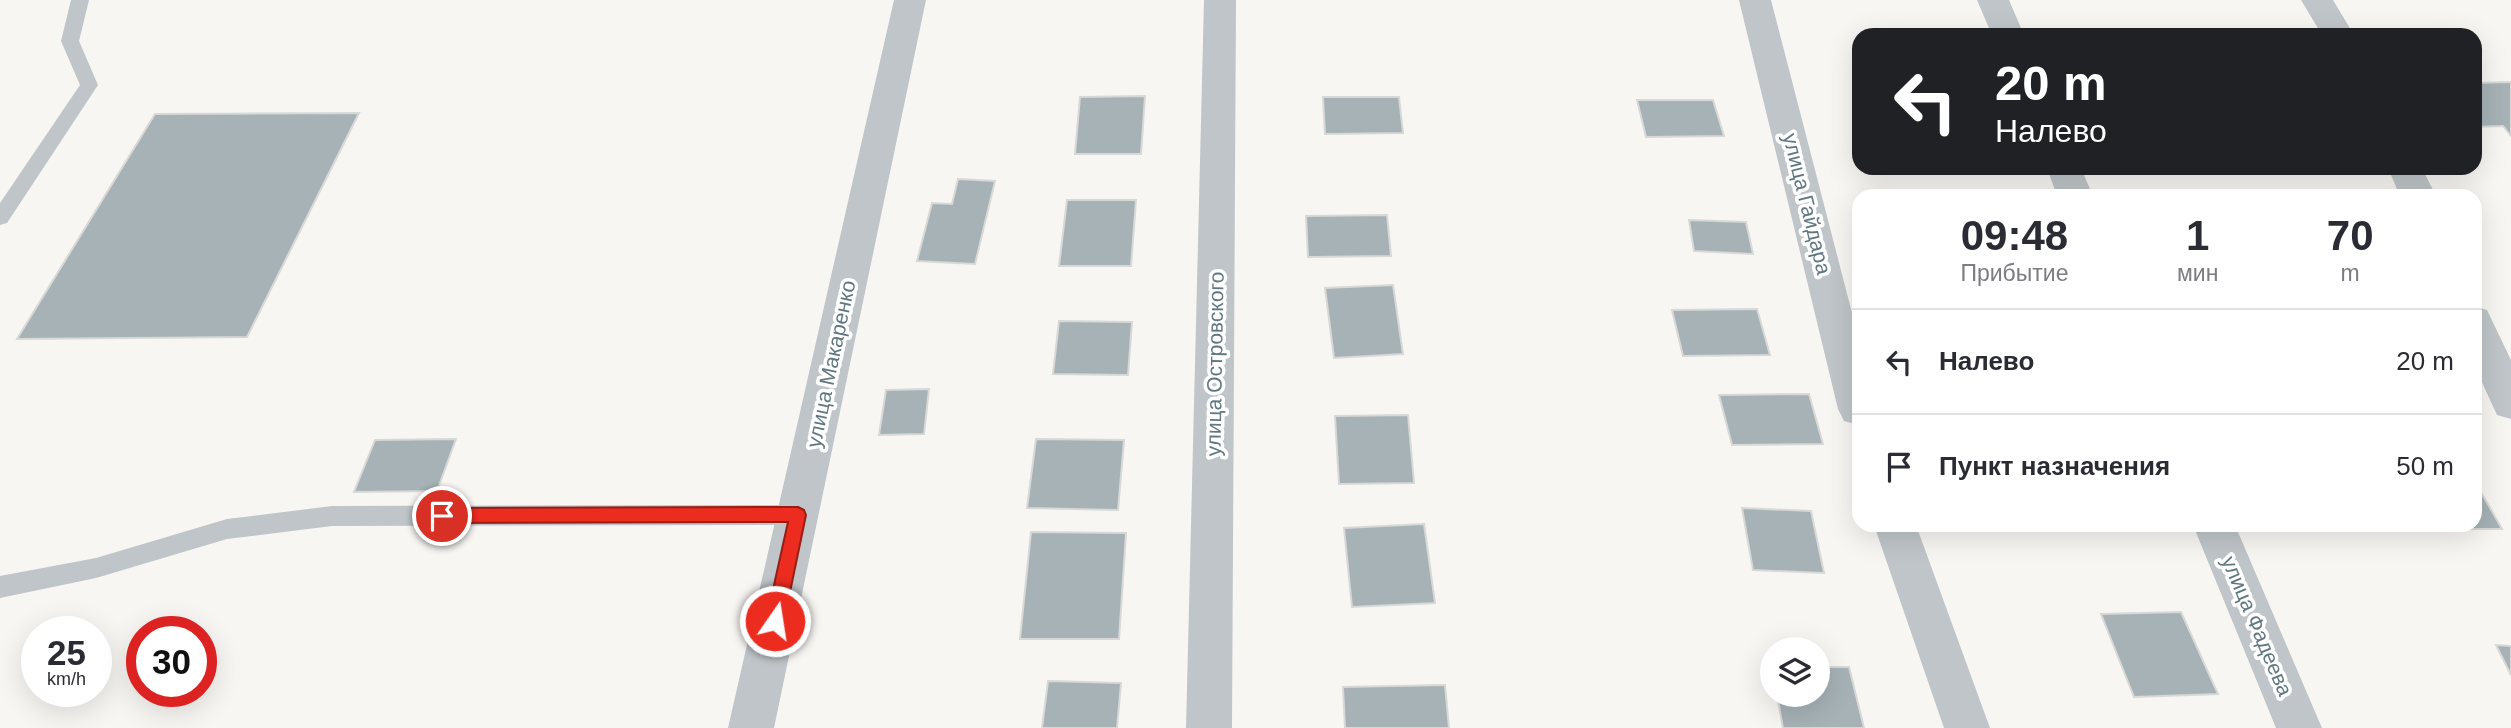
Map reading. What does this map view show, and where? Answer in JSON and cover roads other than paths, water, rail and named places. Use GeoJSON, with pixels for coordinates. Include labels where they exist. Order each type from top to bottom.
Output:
{"type":"FeatureCollection","features":[{"type":"Feature","properties":{"kind":"street","name":"улица Макаренко"},"geometry":{"type":"LineString","coordinates":[[751,728],[910,0]]}},
{"type":"Feature","properties":{"kind":"street","name":"улица Островского"},"geometry":{"type":"LineString","coordinates":[[1209,728],[1220,0]]}},
{"type":"Feature","properties":{"kind":"street","name":"улица Гайдара"},"geometry":{"type":"LineString","coordinates":[[1755,0],[1852,385]]}},
{"type":"Feature","properties":{"kind":"street"},"geometry":{"type":"LineString","coordinates":[[1993,0],[2005,28]]}},
{"type":"Feature","properties":{"kind":"street"},"geometry":{"type":"LineString","coordinates":[[2317,0],[2334,28]]}},
{"type":"Feature","properties":{"kind":"street"},"geometry":{"type":"LineString","coordinates":[[2482,339],[2511,402]]}},
{"type":"Feature","properties":{"kind":"street"},"geometry":{"type":"LineString","coordinates":[[1897,532],[1966,728]]}},
{"type":"Feature","properties":{"kind":"street","name":"улица Фадеева"},"geometry":{"type":"LineString","coordinates":[[2217,532],[2299,728]]}},
{"type":"Feature","properties":{"kind":"lane"},"geometry":{"type":"LineString","coordinates":[[0,218],[89,85],[70,41],[80,0]]}},
{"type":"Feature","properties":{"kind":"lane"},"geometry":{"type":"LineString","coordinates":[[0,587],[96,568],[227,529],[332,516],[798,515]]}}]}
